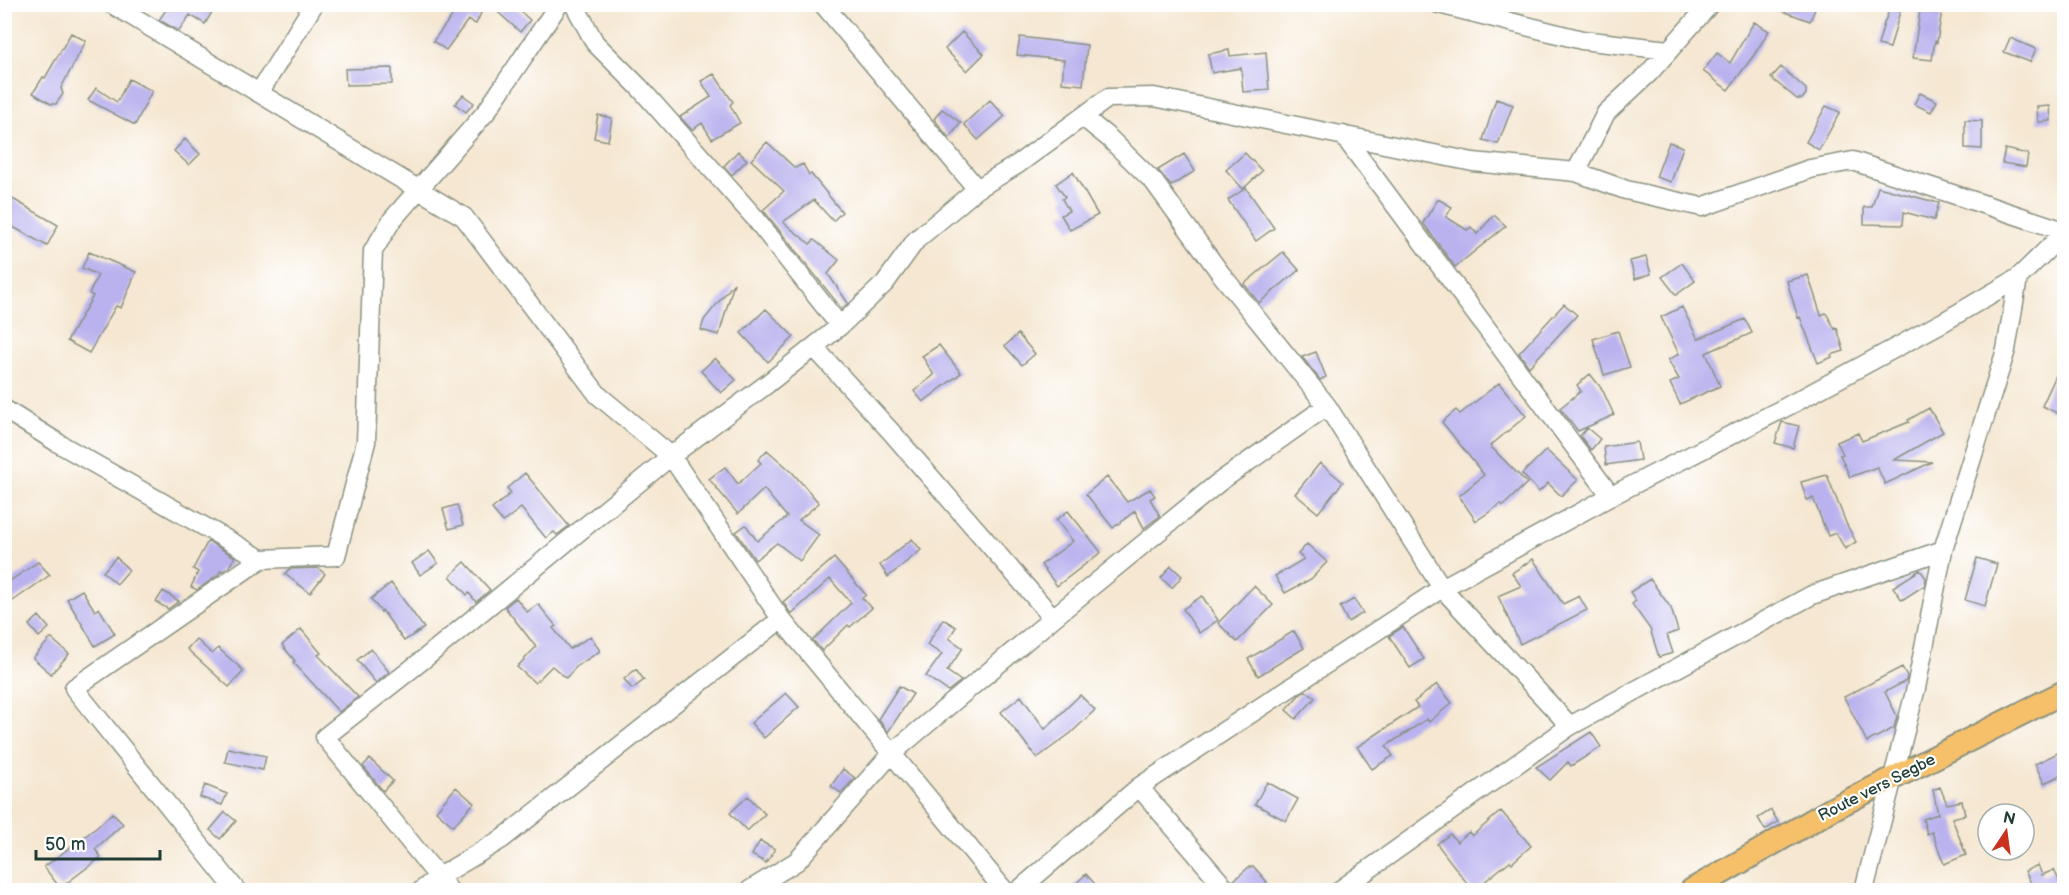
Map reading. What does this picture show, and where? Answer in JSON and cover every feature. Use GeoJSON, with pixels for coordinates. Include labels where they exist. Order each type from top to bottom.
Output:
{"type":"FeatureCollection","features":[{"type":"Feature","properties":{"kind":"main road","name":"Route vers Segbe"},"geometry":{"type":"LineString","coordinates":[[1692,891],[1834,808],[2064,692]]}},
{"type":"Feature","properties":{"kind":"street"},"geometry":{"type":"LineString","coordinates":[[112,4],[420,188],[464,217],[598,394],[671,456],[781,619],[1004,891]]}},
{"type":"Feature","properties":{"kind":"street"},"geometry":{"type":"LineString","coordinates":[[259,93],[314,4]]}},
{"type":"Feature","properties":{"kind":"street"},"geometry":{"type":"LineString","coordinates":[[4,409],[58,443],[261,559],[336,556],[366,442],[373,251],[392,220],[486,112],[559,4]]}},
{"type":"Feature","properties":{"kind":"street"},"geometry":{"type":"LineString","coordinates":[[574,4],[595,43],[639,87],[755,218],[840,326]]}},
{"type":"Feature","properties":{"kind":"street"},"geometry":{"type":"LineString","coordinates":[[824,4],[977,189]]}},
{"type":"Feature","properties":{"kind":"street"},"geometry":{"type":"LineString","coordinates":[[1439,4],[1582,40],[1668,50]]}},
{"type":"Feature","properties":{"kind":"street"},"geometry":{"type":"LineString","coordinates":[[1576,172],[1606,113],[1649,73],[1710,4]]}},
{"type":"Feature","properties":{"kind":"street"},"geometry":{"type":"LineString","coordinates":[[443,884],[326,737],[671,456],[840,326],[885,283],[916,240],[977,189],[1018,164],[1108,98],[1154,97],[1473,162],[1576,172],[1626,190],[1702,207],[1810,169],[1853,160],[2064,232],[2018,278],[1945,321],[1788,406],[1611,496],[1442,588],[1139,787],[1019,891]]}},
{"type":"Feature","properties":{"kind":"street"},"geometry":{"type":"LineString","coordinates":[[1083,117],[1109,138],[1154,182],[1221,274],[1327,406],[1442,588],[1570,726]]}},
{"type":"Feature","properties":{"kind":"street"},"geometry":{"type":"LineString","coordinates":[[1343,135],[1611,496]]}},
{"type":"Feature","properties":{"kind":"street"},"geometry":{"type":"LineString","coordinates":[[1864,891],[1916,688],[1943,550],[2006,350],[2018,278]]}},
{"type":"Feature","properties":{"kind":"street"},"geometry":{"type":"LineString","coordinates":[[814,347],[1053,618]]}},
{"type":"Feature","properties":{"kind":"street"},"geometry":{"type":"LineString","coordinates":[[756,889],[797,861],[891,754],[1218,483],[1327,406]]}},
{"type":"Feature","properties":{"kind":"street"},"geometry":{"type":"LineString","coordinates":[[1340,891],[1570,726],[1812,595],[1943,550]]}},
{"type":"Feature","properties":{"kind":"street"},"geometry":{"type":"LineString","coordinates":[[236,891],[74,688],[261,559]]}},
{"type":"Feature","properties":{"kind":"street"},"geometry":{"type":"LineString","coordinates":[[422,891],[443,884],[781,619]]}},
{"type":"Feature","properties":{"kind":"street"},"geometry":{"type":"LineString","coordinates":[[1139,787],[1227,891]]}},
{"type":"Feature","properties":{"kind":"building"},"geometry":{"type":"Polygon","coordinates":[[[170,4],[200,4],[212,12],[205,24],[190,15],[179,31],[159,20],[170,4]]]}},
{"type":"Feature","properties":{"kind":"building"},"geometry":{"type":"Polygon","coordinates":[[[461,4],[485,4],[476,24],[468,20],[446,50],[433,41],[461,4]]]}},
{"type":"Feature","properties":{"kind":"building"},"geometry":{"type":"Polygon","coordinates":[[[489,4],[512,4],[530,20],[520,32],[489,4]]]}},
{"type":"Feature","properties":{"kind":"building"},"geometry":{"type":"Polygon","coordinates":[[[1769,4],[1817,4],[1810,21],[1769,6],[1769,4]]]}},
{"type":"Feature","properties":{"kind":"building"},"geometry":{"type":"Polygon","coordinates":[[[1892,4],[1902,4],[1890,48],[1878,45],[1892,4]]]}},
{"type":"Feature","properties":{"kind":"building"},"geometry":{"type":"Polygon","coordinates":[[[1921,4],[1943,4],[1932,60],[1913,58],[1921,4]]]}},
{"type":"Feature","properties":{"kind":"building"},"geometry":{"type":"Polygon","coordinates":[[[1754,22],[1769,31],[1728,90],[1703,71],[1717,53],[1730,63],[1754,22]]]}},
{"type":"Feature","properties":{"kind":"building"},"geometry":{"type":"Polygon","coordinates":[[[962,32],[984,54],[967,71],[945,49],[962,32]]]}},
{"type":"Feature","properties":{"kind":"building"},"geometry":{"type":"Polygon","coordinates":[[[71,33],[86,41],[61,88],[63,94],[56,104],[51,104],[33,93],[43,77],[45,78],[71,33]]]}},
{"type":"Feature","properties":{"kind":"building"},"geometry":{"type":"Polygon","coordinates":[[[1020,37],[1087,45],[1083,85],[1062,83],[1064,60],[1017,55],[1020,37]]]}},
{"type":"Feature","properties":{"kind":"building"},"geometry":{"type":"Polygon","coordinates":[[[2010,38],[2036,49],[2030,62],[2004,52],[2010,38]]]}},
{"type":"Feature","properties":{"kind":"building"},"geometry":{"type":"Polygon","coordinates":[[[1229,50],[1230,56],[1266,52],[1269,90],[1243,92],[1241,68],[1212,73],[1208,54],[1229,50]]]}},
{"type":"Feature","properties":{"kind":"building"},"geometry":{"type":"Polygon","coordinates":[[[1781,67],[1806,89],[1806,94],[1802,99],[1797,99],[1771,78],[1781,67]]]}},
{"type":"Feature","properties":{"kind":"building"},"geometry":{"type":"Polygon","coordinates":[[[392,68],[392,84],[346,85],[345,69],[392,68]]]}},
{"type":"Feature","properties":{"kind":"building"},"geometry":{"type":"Polygon","coordinates":[[[714,74],[733,102],[730,105],[740,123],[712,139],[702,123],[692,130],[680,117],[711,97],[701,81],[714,74]]]}},
{"type":"Feature","properties":{"kind":"building"},"geometry":{"type":"Polygon","coordinates":[[[129,79],[152,91],[135,125],[88,100],[96,88],[117,102],[129,79]]]}},
{"type":"Feature","properties":{"kind":"building"},"geometry":{"type":"Polygon","coordinates":[[[1920,93],[1937,101],[1931,112],[1914,104],[1920,93]]]}},
{"type":"Feature","properties":{"kind":"building"},"geometry":{"type":"Polygon","coordinates":[[[463,95],[474,103],[466,112],[455,104],[463,95]]]}},
{"type":"Feature","properties":{"kind":"building"},"geometry":{"type":"Polygon","coordinates":[[[1496,99],[1513,105],[1498,144],[1483,140],[1496,99]]]}},
{"type":"Feature","properties":{"kind":"building"},"geometry":{"type":"Polygon","coordinates":[[[990,100],[1005,116],[978,140],[964,124],[990,100]]]}},
{"type":"Feature","properties":{"kind":"building"},"geometry":{"type":"Polygon","coordinates":[[[1826,106],[1840,112],[1819,150],[1806,142],[1826,106]]]}},
{"type":"Feature","properties":{"kind":"building"},"geometry":{"type":"Polygon","coordinates":[[[2050,106],[2051,121],[2038,122],[2037,107],[2050,106]]]}},
{"type":"Feature","properties":{"kind":"building"},"geometry":{"type":"Polygon","coordinates":[[[942,109],[961,123],[949,138],[934,119],[942,109]]]}},
{"type":"Feature","properties":{"kind":"building"},"geometry":{"type":"Polygon","coordinates":[[[598,115],[612,118],[608,141],[594,138],[598,115]]]}},
{"type":"Feature","properties":{"kind":"building"},"geometry":{"type":"Polygon","coordinates":[[[1965,120],[1982,121],[1982,149],[1965,148],[1965,120]]]}},
{"type":"Feature","properties":{"kind":"building"},"geometry":{"type":"Polygon","coordinates":[[[185,139],[200,154],[189,165],[174,151],[185,139]]]}},
{"type":"Feature","properties":{"kind":"building"},"geometry":{"type":"Polygon","coordinates":[[[767,142],[795,168],[803,164],[809,175],[811,174],[842,212],[833,221],[814,200],[783,222],[810,244],[814,240],[839,260],[828,274],[848,303],[842,309],[763,210],[784,191],[751,160],[767,142]]]}},
{"type":"Feature","properties":{"kind":"building"},"geometry":{"type":"Polygon","coordinates":[[[1669,142],[1683,147],[1671,182],[1656,177],[1669,142]]]}},
{"type":"Feature","properties":{"kind":"building"},"geometry":{"type":"Polygon","coordinates":[[[2005,149],[2028,154],[2026,167],[2002,163],[2005,149]]]}},
{"type":"Feature","properties":{"kind":"building"},"geometry":{"type":"Polygon","coordinates":[[[738,151],[747,160],[732,175],[724,166],[738,151]]]}},
{"type":"Feature","properties":{"kind":"building"},"geometry":{"type":"Polygon","coordinates":[[[1245,153],[1262,171],[1243,189],[1226,170],[1245,153]]]}},
{"type":"Feature","properties":{"kind":"building"},"geometry":{"type":"Polygon","coordinates":[[[1184,154],[1195,171],[1171,186],[1158,170],[1184,154]]]}},
{"type":"Feature","properties":{"kind":"building"},"geometry":{"type":"Polygon","coordinates":[[[1073,172],[1098,215],[1070,230],[1061,215],[1069,211],[1062,199],[1065,197],[1056,184],[1073,172]]]}},
{"type":"Feature","properties":{"kind":"building"},"geometry":{"type":"Polygon","coordinates":[[[1878,187],[1939,203],[1934,220],[1904,212],[1903,225],[1864,224],[1864,207],[1872,207],[1878,187]]]}},
{"type":"Feature","properties":{"kind":"building"},"geometry":{"type":"Polygon","coordinates":[[[1246,188],[1274,228],[1256,241],[1228,200],[1246,188]]]}},
{"type":"Feature","properties":{"kind":"building"},"geometry":{"type":"Polygon","coordinates":[[[4,194],[58,225],[47,246],[4,222],[4,194]]]}},
{"type":"Feature","properties":{"kind":"building"},"geometry":{"type":"Polygon","coordinates":[[[1438,199],[1452,207],[1446,217],[1467,230],[1471,227],[1477,234],[1494,215],[1506,226],[1455,267],[1423,223],[1438,199]]]}},
{"type":"Feature","properties":{"kind":"building"},"geometry":{"type":"Polygon","coordinates":[[[89,252],[136,272],[121,308],[116,306],[89,353],[67,341],[93,296],[89,294],[98,275],[82,268],[89,252]]]}},
{"type":"Feature","properties":{"kind":"building"},"geometry":{"type":"Polygon","coordinates":[[[1283,252],[1299,270],[1259,303],[1244,284],[1283,252]]]}},
{"type":"Feature","properties":{"kind":"building"},"geometry":{"type":"Polygon","coordinates":[[[1646,257],[1651,274],[1635,279],[1630,261],[1646,257]]]}},
{"type":"Feature","properties":{"kind":"building"},"geometry":{"type":"Polygon","coordinates":[[[1682,263],[1695,281],[1676,295],[1662,277],[1682,263]]]}},
{"type":"Feature","properties":{"kind":"building"},"geometry":{"type":"Polygon","coordinates":[[[1808,275],[1821,315],[1826,313],[1835,329],[1837,328],[1844,351],[1831,355],[1832,357],[1818,363],[1800,317],[1798,318],[1787,281],[1808,275]]]}},
{"type":"Feature","properties":{"kind":"building"},"geometry":{"type":"Polygon","coordinates":[[[734,283],[719,335],[701,330],[704,320],[734,283]]]}},
{"type":"Feature","properties":{"kind":"building"},"geometry":{"type":"Polygon","coordinates":[[[1564,304],[1577,315],[1529,367],[1519,353],[1564,304]]]}},
{"type":"Feature","properties":{"kind":"building"},"geometry":{"type":"Polygon","coordinates":[[[1682,307],[1698,339],[1745,319],[1752,333],[1706,353],[1720,386],[1680,404],[1670,383],[1679,379],[1668,360],[1679,354],[1661,317],[1682,307]]]}},
{"type":"Feature","properties":{"kind":"building"},"geometry":{"type":"Polygon","coordinates":[[[766,309],[794,337],[768,362],[741,333],[766,309]]]}},
{"type":"Feature","properties":{"kind":"building"},"geometry":{"type":"Polygon","coordinates":[[[1618,331],[1630,367],[1604,375],[1593,339],[1618,331]]]}},
{"type":"Feature","properties":{"kind":"building"},"geometry":{"type":"Polygon","coordinates":[[[1018,334],[1035,354],[1022,365],[1005,346],[1018,334]]]}},
{"type":"Feature","properties":{"kind":"building"},"geometry":{"type":"Polygon","coordinates":[[[939,345],[961,373],[923,402],[914,391],[934,375],[922,356],[939,345]]]}},
{"type":"Feature","properties":{"kind":"building"},"geometry":{"type":"Polygon","coordinates":[[[1316,352],[1326,377],[1320,380],[1302,357],[1316,352]]]}},
{"type":"Feature","properties":{"kind":"building"},"geometry":{"type":"Polygon","coordinates":[[[715,358],[736,380],[721,393],[701,371],[715,358]]]}},
{"type":"Feature","properties":{"kind":"building"},"geometry":{"type":"Polygon","coordinates":[[[2064,358],[2064,403],[2059,414],[2042,406],[2064,358]]]}},
{"type":"Feature","properties":{"kind":"building"},"geometry":{"type":"Polygon","coordinates":[[[1590,374],[1602,389],[1614,415],[1578,431],[1560,408],[1581,391],[1577,385],[1590,374]]]}},
{"type":"Feature","properties":{"kind":"building"},"geometry":{"type":"Polygon","coordinates":[[[1499,383],[1526,416],[1490,446],[1527,483],[1503,506],[1501,504],[1476,521],[1459,496],[1484,475],[1442,422],[1456,410],[1460,414],[1499,383]]]}},
{"type":"Feature","properties":{"kind":"building"},"geometry":{"type":"Polygon","coordinates":[[[1929,408],[1943,432],[1894,460],[1932,462],[1885,484],[1877,467],[1850,477],[1837,442],[1858,433],[1862,441],[1909,422],[1908,420],[1929,408]]]}},
{"type":"Feature","properties":{"kind":"building"},"geometry":{"type":"Polygon","coordinates":[[[1782,422],[1799,426],[1793,448],[1775,443],[1782,422]]]}},
{"type":"Feature","properties":{"kind":"building"},"geometry":{"type":"Polygon","coordinates":[[[1587,428],[1600,439],[1591,450],[1580,436],[1587,428]]]}},
{"type":"Feature","properties":{"kind":"building"},"geometry":{"type":"Polygon","coordinates":[[[1637,442],[1640,460],[1606,465],[1604,447],[1637,442]]]}},
{"type":"Feature","properties":{"kind":"building"},"geometry":{"type":"Polygon","coordinates":[[[767,450],[792,472],[819,503],[799,520],[819,535],[800,561],[777,543],[755,560],[736,532],[746,525],[757,541],[787,517],[764,489],[738,514],[709,479],[725,467],[738,484],[761,463],[758,460],[767,450]]]}},
{"type":"Feature","properties":{"kind":"building"},"geometry":{"type":"Polygon","coordinates":[[[1546,450],[1578,480],[1561,496],[1548,483],[1539,492],[1522,474],[1546,450]]]}},
{"type":"Feature","properties":{"kind":"building"},"geometry":{"type":"Polygon","coordinates":[[[1320,463],[1343,482],[1318,513],[1295,494],[1320,463]]]}},
{"type":"Feature","properties":{"kind":"building"},"geometry":{"type":"Polygon","coordinates":[[[525,473],[569,526],[557,535],[554,532],[546,538],[521,508],[503,522],[492,509],[511,493],[507,488],[525,473]]]}},
{"type":"Feature","properties":{"kind":"building"},"geometry":{"type":"Polygon","coordinates":[[[1827,475],[1856,542],[1845,549],[1836,533],[1828,536],[1813,498],[1807,500],[1801,482],[1827,475]]]}},
{"type":"Feature","properties":{"kind":"building"},"geometry":{"type":"Polygon","coordinates":[[[1107,477],[1127,502],[1150,489],[1155,496],[1150,499],[1160,516],[1144,528],[1135,511],[1113,528],[1086,494],[1107,477]]]}},
{"type":"Feature","properties":{"kind":"building"},"geometry":{"type":"Polygon","coordinates":[[[457,505],[463,525],[449,529],[443,509],[457,505]]]}},
{"type":"Feature","properties":{"kind":"building"},"geometry":{"type":"Polygon","coordinates":[[[1068,511],[1101,552],[1057,586],[1041,565],[1073,541],[1056,520],[1068,511]]]}},
{"type":"Feature","properties":{"kind":"building"},"geometry":{"type":"Polygon","coordinates":[[[912,539],[921,550],[888,577],[880,565],[912,539]]]}},
{"type":"Feature","properties":{"kind":"building"},"geometry":{"type":"Polygon","coordinates":[[[208,541],[235,557],[229,567],[221,570],[218,575],[197,590],[191,587],[198,572],[193,569],[208,541]]]}},
{"type":"Feature","properties":{"kind":"building"},"geometry":{"type":"Polygon","coordinates":[[[1307,544],[1327,562],[1311,579],[1285,593],[1275,576],[1304,559],[1298,554],[1307,544]]]}},
{"type":"Feature","properties":{"kind":"building"},"geometry":{"type":"Polygon","coordinates":[[[429,551],[438,563],[420,575],[412,563],[429,551]]]}},
{"type":"Feature","properties":{"kind":"building"},"geometry":{"type":"Polygon","coordinates":[[[116,557],[129,570],[117,584],[103,572],[116,557]]]}},
{"type":"Feature","properties":{"kind":"building"},"geometry":{"type":"Polygon","coordinates":[[[834,558],[866,595],[862,598],[872,608],[850,627],[848,625],[822,651],[813,640],[851,603],[830,579],[791,614],[783,602],[834,558]]]}},
{"type":"Feature","properties":{"kind":"building"},"geometry":{"type":"Polygon","coordinates":[[[1977,558],[1997,564],[1985,606],[1965,600],[1977,558]]]}},
{"type":"Feature","properties":{"kind":"building"},"geometry":{"type":"Polygon","coordinates":[[[1533,559],[1563,604],[1579,596],[1587,610],[1520,644],[1498,596],[1521,586],[1512,573],[1533,559]]]}},
{"type":"Feature","properties":{"kind":"building"},"geometry":{"type":"Polygon","coordinates":[[[38,562],[50,575],[4,607],[4,585],[38,562]]]}},
{"type":"Feature","properties":{"kind":"building"},"geometry":{"type":"Polygon","coordinates":[[[465,562],[490,590],[476,602],[450,576],[465,562]]]}},
{"type":"Feature","properties":{"kind":"building"},"geometry":{"type":"Polygon","coordinates":[[[1171,566],[1182,576],[1172,588],[1161,578],[1171,566]]]}},
{"type":"Feature","properties":{"kind":"building"},"geometry":{"type":"Polygon","coordinates":[[[318,568],[325,574],[310,593],[285,574],[289,569],[318,568]]]}},
{"type":"Feature","properties":{"kind":"building"},"geometry":{"type":"Polygon","coordinates":[[[1920,570],[1926,578],[1925,585],[1902,600],[1893,587],[1920,570]]]}},
{"type":"Feature","properties":{"kind":"building"},"geometry":{"type":"Polygon","coordinates":[[[1650,579],[1671,608],[1678,631],[1667,635],[1673,653],[1659,657],[1650,629],[1632,604],[1636,601],[1630,592],[1650,579]]]}},
{"type":"Feature","properties":{"kind":"building"},"geometry":{"type":"Polygon","coordinates":[[[391,583],[424,628],[404,641],[382,610],[381,612],[371,599],[391,583]]]}},
{"type":"Feature","properties":{"kind":"building"},"geometry":{"type":"Polygon","coordinates":[[[1254,586],[1273,605],[1237,642],[1218,623],[1254,586]]]}},
{"type":"Feature","properties":{"kind":"building"},"geometry":{"type":"Polygon","coordinates":[[[82,590],[95,611],[99,608],[115,634],[95,646],[67,599],[82,590]]]}},
{"type":"Feature","properties":{"kind":"building"},"geometry":{"type":"Polygon","coordinates":[[[163,591],[179,601],[168,609],[156,602],[163,591]]]}},
{"type":"Feature","properties":{"kind":"building"},"geometry":{"type":"Polygon","coordinates":[[[1202,596],[1218,620],[1199,633],[1183,609],[1202,596]]]}},
{"type":"Feature","properties":{"kind":"building"},"geometry":{"type":"Polygon","coordinates":[[[516,598],[527,612],[538,604],[556,626],[553,628],[570,649],[591,636],[600,651],[577,666],[566,678],[552,666],[535,683],[517,667],[536,647],[505,607],[516,598]]]}},
{"type":"Feature","properties":{"kind":"building"},"geometry":{"type":"Polygon","coordinates":[[[1354,599],[1363,613],[1348,622],[1340,607],[1354,599]]]}},
{"type":"Feature","properties":{"kind":"building"},"geometry":{"type":"Polygon","coordinates":[[[39,616],[49,628],[39,637],[29,625],[39,616]]]}},
{"type":"Feature","properties":{"kind":"building"},"geometry":{"type":"Polygon","coordinates":[[[943,619],[956,627],[949,638],[963,648],[947,671],[961,681],[948,691],[926,676],[942,654],[927,645],[943,619]]]}},
{"type":"Feature","properties":{"kind":"building"},"geometry":{"type":"Polygon","coordinates":[[[1403,627],[1424,659],[1410,668],[1389,636],[1403,627]]]}},
{"type":"Feature","properties":{"kind":"building"},"geometry":{"type":"Polygon","coordinates":[[[301,629],[321,653],[318,655],[358,697],[339,712],[293,662],[295,661],[282,645],[301,629]]]}},
{"type":"Feature","properties":{"kind":"building"},"geometry":{"type":"Polygon","coordinates":[[[1294,631],[1304,648],[1258,676],[1248,659],[1294,631]]]}},
{"type":"Feature","properties":{"kind":"building"},"geometry":{"type":"Polygon","coordinates":[[[51,638],[69,654],[51,674],[33,658],[51,638]]]}},
{"type":"Feature","properties":{"kind":"building"},"geometry":{"type":"Polygon","coordinates":[[[196,639],[212,654],[218,648],[244,671],[229,687],[187,649],[196,639]]]}},
{"type":"Feature","properties":{"kind":"building"},"geometry":{"type":"Polygon","coordinates":[[[371,649],[389,672],[376,683],[357,660],[371,649]]]}},
{"type":"Feature","properties":{"kind":"building"},"geometry":{"type":"Polygon","coordinates":[[[1902,667],[1907,676],[1906,681],[1885,692],[1897,716],[1894,728],[1867,742],[1844,697],[1902,667]]]}},
{"type":"Feature","properties":{"kind":"building"},"geometry":{"type":"Polygon","coordinates":[[[636,669],[644,680],[632,689],[624,679],[636,669]]]}},
{"type":"Feature","properties":{"kind":"building"},"geometry":{"type":"Polygon","coordinates":[[[1437,684],[1452,703],[1429,722],[1427,719],[1386,746],[1393,756],[1372,769],[1357,747],[1418,707],[1414,702],[1437,684]]]}},
{"type":"Feature","properties":{"kind":"building"},"geometry":{"type":"Polygon","coordinates":[[[899,686],[913,694],[888,732],[878,719],[899,686]]]}},
{"type":"Feature","properties":{"kind":"building"},"geometry":{"type":"Polygon","coordinates":[[[1306,691],[1315,698],[1296,719],[1286,710],[1299,695],[1306,691]]]}},
{"type":"Feature","properties":{"kind":"building"},"geometry":{"type":"Polygon","coordinates":[[[786,693],[799,707],[764,738],[751,723],[786,693]]]}},
{"type":"Feature","properties":{"kind":"building"},"geometry":{"type":"Polygon","coordinates":[[[1080,695],[1095,710],[1071,733],[1037,758],[1001,712],[1021,696],[1045,729],[1080,695]]]}},
{"type":"Feature","properties":{"kind":"building"},"geometry":{"type":"Polygon","coordinates":[[[1591,732],[1601,747],[1571,766],[1568,762],[1550,780],[1536,767],[1591,732]]]}},
{"type":"Feature","properties":{"kind":"building"},"geometry":{"type":"Polygon","coordinates":[[[228,748],[266,756],[263,770],[225,762],[228,748]]]}},
{"type":"Feature","properties":{"kind":"building"},"geometry":{"type":"Polygon","coordinates":[[[2064,750],[2064,774],[2044,783],[2035,764],[2064,750]]]}},
{"type":"Feature","properties":{"kind":"building"},"geometry":{"type":"Polygon","coordinates":[[[370,759],[393,781],[383,791],[363,766],[370,759]]]}},
{"type":"Feature","properties":{"kind":"building"},"geometry":{"type":"Polygon","coordinates":[[[843,769],[855,778],[841,793],[831,786],[843,769]]]}},
{"type":"Feature","properties":{"kind":"building"},"geometry":{"type":"Polygon","coordinates":[[[1267,782],[1298,799],[1286,821],[1255,804],[1267,782]]]}},
{"type":"Feature","properties":{"kind":"building"},"geometry":{"type":"Polygon","coordinates":[[[205,785],[227,794],[222,805],[200,797],[205,785]]]}},
{"type":"Feature","properties":{"kind":"building"},"geometry":{"type":"Polygon","coordinates":[[[456,787],[474,803],[453,826],[436,811],[456,787]]]}},
{"type":"Feature","properties":{"kind":"building"},"geometry":{"type":"Polygon","coordinates":[[[1940,787],[1947,804],[1962,801],[1965,815],[1952,818],[1966,855],[1944,864],[1932,832],[1927,834],[1923,819],[1938,814],[1933,790],[1940,787]]]}},
{"type":"Feature","properties":{"kind":"building"},"geometry":{"type":"Polygon","coordinates":[[[748,796],[765,814],[747,831],[730,813],[748,796]]]}},
{"type":"Feature","properties":{"kind":"building"},"geometry":{"type":"Polygon","coordinates":[[[1771,810],[1778,822],[1765,830],[1758,818],[1771,810]]]}},
{"type":"Feature","properties":{"kind":"building"},"geometry":{"type":"Polygon","coordinates":[[[1501,811],[1531,846],[1473,891],[1437,844],[1450,834],[1457,842],[1469,832],[1472,836],[1501,811]]]}},
{"type":"Feature","properties":{"kind":"building"},"geometry":{"type":"Polygon","coordinates":[[[225,812],[236,821],[220,839],[210,830],[225,812]]]}},
{"type":"Feature","properties":{"kind":"building"},"geometry":{"type":"Polygon","coordinates":[[[112,813],[123,824],[95,849],[101,857],[60,888],[44,867],[112,813]]]}},
{"type":"Feature","properties":{"kind":"building"},"geometry":{"type":"Polygon","coordinates":[[[760,841],[775,849],[766,863],[752,855],[760,841]]]}},
{"type":"Feature","properties":{"kind":"building"},"geometry":{"type":"Polygon","coordinates":[[[2038,865],[2042,875],[2054,870],[2064,891],[2035,891],[2025,871],[2038,865]]]}},
{"type":"Feature","properties":{"kind":"building"},"geometry":{"type":"Polygon","coordinates":[[[1249,867],[1254,867],[1267,882],[1257,891],[1243,891],[1234,880],[1249,867]]]}},
{"type":"Feature","properties":{"kind":"building"},"geometry":{"type":"Polygon","coordinates":[[[1086,874],[1101,891],[1068,891],[1086,874]]]}}]}
